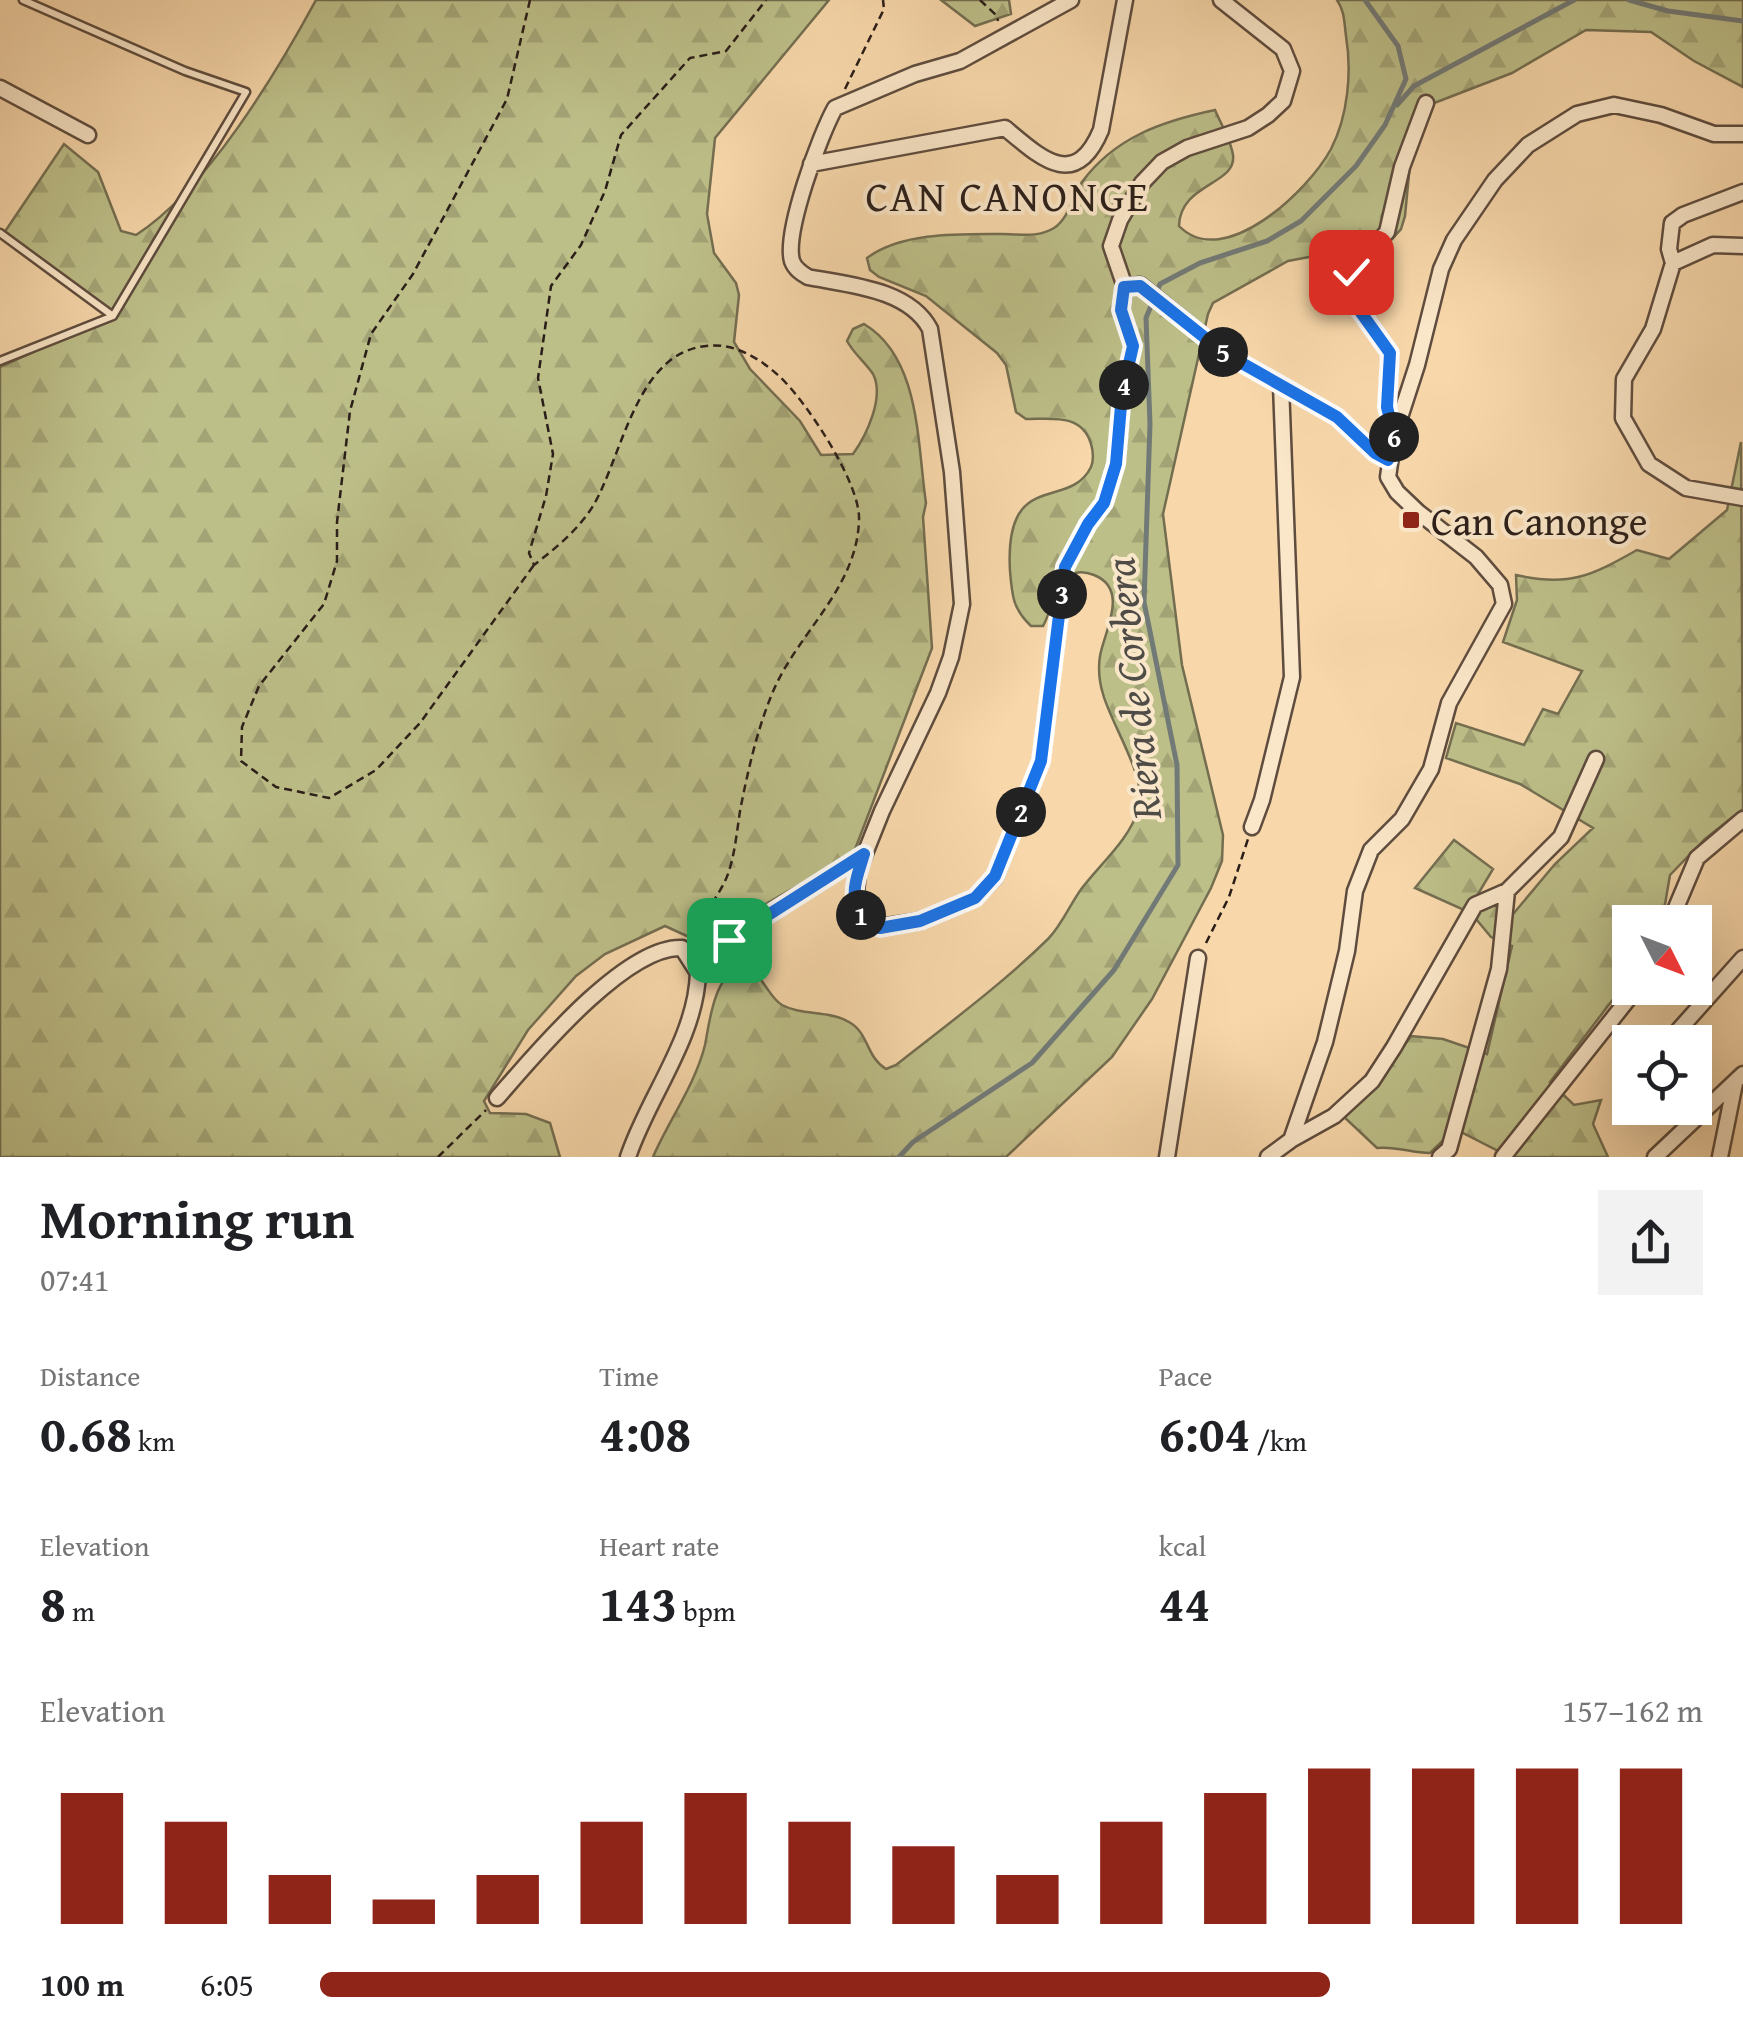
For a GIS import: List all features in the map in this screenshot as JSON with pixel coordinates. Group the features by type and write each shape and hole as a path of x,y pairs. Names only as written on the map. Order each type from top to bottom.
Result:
{"street":[{"path":"1071,0 960,62 916,74 835,108 811,164 792,246 794,265 808,277 906,303 921,312 930,329 952,472 962,580 960,618 951,657 923,728 864,854 855,887 858,912 880,928 920,921 975,898 995,876 1041,761 1065,567 1104,503 1116,464 1122,394 1133,346 1121,310 1132,286"},
{"path":"811,164 1005,128 1042,159 1062,166 1076,163 1094,148 1101,130 1124,0"},
{"path":"1220,0 1283,49 1292,71 1283,101 1248,128 1187,148 1162,162 1142,183 1110,246 1132,286 1160,302 1224,353 1337,417 1375,453 1388,460"},
{"path":"0,88 88,135"},
{"path":"1394,436 1387,407 1390,353 1347,293 1351,272 1386,232 1402,167 1426,103"},
{"path":"1291,1140 1325,1042 1347,951 1355,891 1371,850 1402,819 1430,769 1449,703 1504,604 1500,585 1476,557 1396,492 1388,477 1394,436 1441,269 1454,240 1496,180 1528,145 1577,114 1614,105 1660,115 1714,134 1743,134"},
{"path":"1743,192 1682,215 1672,223 1669,249 1673,263 1653,329 1624,379 1623,418 1649,464 1686,488 1743,498"},
{"path":"1673,263 1713,245 1743,246"},
{"path":"1252,827 1276,749 1292,676 1281,385"},
{"path":"1268,1157 1334,1116 1372,1081 1475,905 1507,891 1561,837 1596,759"},
{"path":"1677,905 1697,858 1743,819"},
{"path":"696,966 729,940 864,854"},
{"path":"1440,1157 1448,1148 1498,969 1507,891"},
{"path":"497,1098 551,1038 612,980 668,949 682,948 696,966 698,980 686,1024 628,1157"},
{"path":"1168,1157 1198,958"},
{"path":"1683,1025 1743,958"},
{"path":"1503,1157 1623,1005"},
{"path":"1655,1157 1739,1078"},
{"path":"1720,1157 1739,1078"}],"lane":[{"path":"0,361 113,316 246,92 185,72 24,0"},
{"path":"0,233 113,316"}],"path":[{"path":"530,0 507,99 422,258 371,334 350,410 336,522 336,561 324,604 259,686 242,726 241,760 276,787 329,798 376,770 420,724 534,564 573,532 593,506 623,434 656,374 680,354 706,344 736,347 766,364 786,383 851,479 860,523 842,581 774,689 747,775 728,874 682,948"},
{"path":"534,564 529,553 546,496 553,454 538,378 551,286 581,244 605,191 621,135 690,58 726,51 766,0"},
{"path":"835,108 884,10 882,0"},
{"path":"980,0 998,16 1000,40"},
{"path":"1198,958 1229,897 1252,827"},
{"path":"438,1157 497,1098"}],"green space":[{"path":"316,0 829,0 715,138 707,214 714,253 736,283 739,295 734,342 750,369 800,421 821,455 853,454 875,405 873,374 847,341 853,329 864,324 883,339 896,358 906,380 917,429 926,503 923,517 932,648 854,852 845,862 700,942 665,926 605,954 576,976 528,1030 484,1101 490,1113 526,1114 550,1123 560,1157 0,1157 0,367 112,316 4,233 64,144 98,172 121,231 136,235 188,190 213,160 260,95"},
{"path":"941,0 1009,0 1011,14 975,26"},
{"path":"1337,0 1743,0 1743,87 1651,32 1586,30 1512,73 1429,105 1410,164 1401,229 1373,258 1347,264 1325,254 1288,261 1213,303 1163,514 1182,665 1223,835 1222,861 1152,999 1112,1057 1006,1157 653,1157 695,1074 714,1003 729,974 751,971 782,1005 849,1022 860,1032 879,1064 886,1069 896,1065 1048,939 1082,888 1122,841 1139,808 1138,782 1100,680 1100,656 1112,612 1111,590 1094,575 1072,574 1059,588 1043,626 1031,626 1014,602 1012,588 1011,539 1017,517 1027,504 1081,480 1093,462 1087,434 1073,422 1026,419 1016,412 1006,365 997,353 926,296 879,277 870,270 867,258 897,243 932,236 1028,235 1048,231 1064,218 1082,182 1109,153 1141,133 1215,110 1230,144 1232,165 1188,201 1179,226 1198,238 1219,239 1241,233 1285,204 1304,185 1337,136 1345,108 1349,64 1344,17"},
{"path":"1741,442 1743,809 1705,839 1670,875 1665,905 1612,905 1612,1001 1550,1082 1574,1105 1601,1100 1593,1124 1608,1157 1510,1157 1455,1129 1430,1153 1377,1148 1343,1116 1382,1077 1411,1036 1443,1039 1487,1054 1512,946 1491,937 1471,913 1415,888 1454,840 1493,869 1478,894 1514,913 1555,864 1593,828 1520,784 1446,758 1456,723 1524,745 1543,709 1558,714 1582,671 1503,642 1517,600 1516,575 1551,580 1579,577 1637,550 1669,559 1727,510"}],"waterway":[{"name":"Riera de Corbera","path":"899,1157 913,1142 1032,1063 1114,970 1178,865 1177,765 1144,602 1150,424 1146,318 1160,284 1200,263 1267,241 1301,221 1356,166 1385,125 1406,79 1398,46 1365,0"},
{"path":"1397,105 1414,86 1574,0"},
{"path":"1629,0 1668,11 1743,21"}],"place":[{"name":"Can Canonge","path":"1411,520"}],"district":[{"name":"CAN CANONGE","path":"1008,195"}],"route":[{"path":"729,940 864,854 855,903 858,912 880,928 920,921 975,898 995,876 1041,761 1065,567 1104,503 1116,464 1122,394 1133,346 1121,310 1124,287 1140,286 1224,353 1337,417 1375,453 1388,460 1394,436 1387,407 1390,353 1347,293 1351,272"}]}
